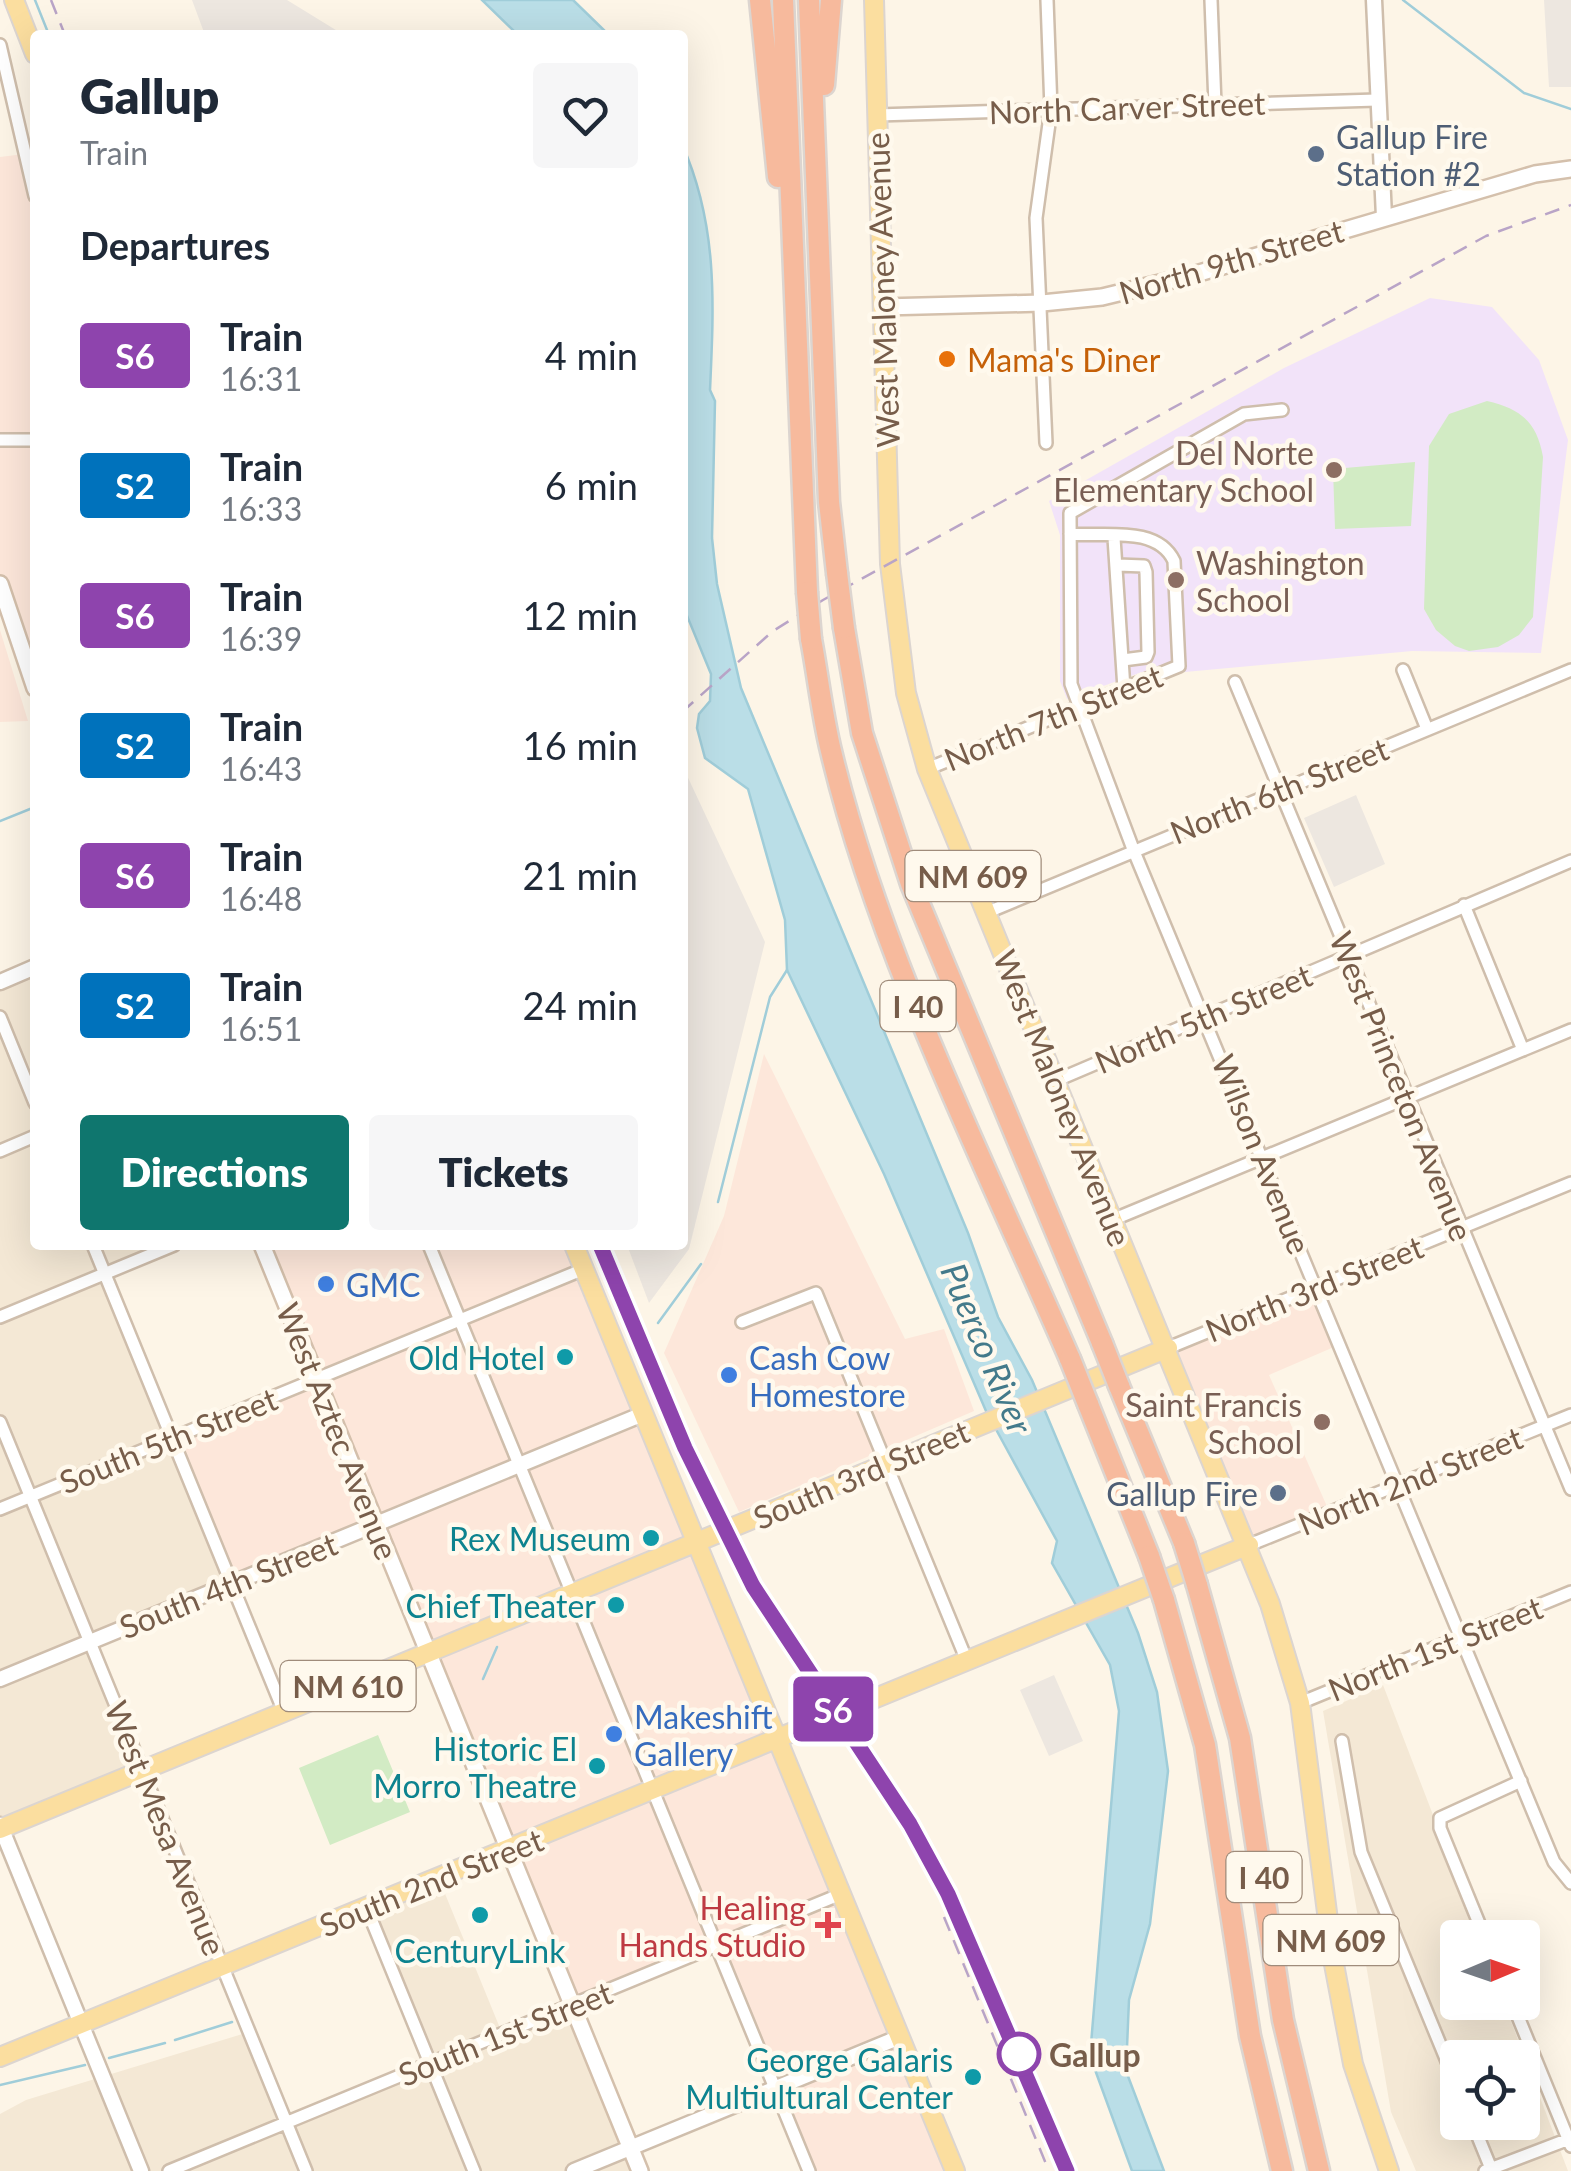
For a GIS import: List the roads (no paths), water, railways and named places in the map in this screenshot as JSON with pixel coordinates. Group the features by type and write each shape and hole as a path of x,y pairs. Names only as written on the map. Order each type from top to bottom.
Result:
{"highway":[{"path":"760,0 797,370"},
{"name":"I 40","path":"782,0 806,592 831,750 874,894 1070,1358 1164,1600 1205,1745 1250,2036 1282,2171"},
{"name":"I 40","path":"809,0 829,502 862,733 910,884 1184,1543 1240,1738 1286,2039 1319,2171"},
{"path":"816,216 830,0"}],"main road":[{"path":"14,0 30,41"},
{"name":"West Maloney Avenue","path":"874,0 895,625 906,693 926,768 1248,1545 1300,1703"},
{"name":"North 9th Street","path":"884,307 1042,304 1102,297 1571,168"},
{"path":"0,584 30,673"},
{"name":"West Aztec Avenue","path":"264,1250 640,2171"},
{"path":"576,1250 954,2171"},
{"name":"South 3rd Street","path":"0,1827 1168,1348"},
{"name":"South 2nd Street","path":"0,2057 1248,1545"},
{"name":"NM 609","path":"1300,1703 1349,2046 1389,2171"}],"street":[{"path":"1046,0 1051,108 1036,206 1046,443"},
{"path":"1210,0 1215,104"},
{"path":"1374,0 1384,217"},
{"path":"0,45 30,176"},
{"name":"North Carver Street","path":"878,114 1377,100"},
{"name":"Wilson Avenue","path":"1282,410 1244,414 1070,513 1071,684 1133,850 1554,1862 1571,1883"},
{"path":"0,440 30,440"},
{"path":"1070,534 1114,538 1124,689"},
{"name":"North 7th Street","path":"926,768 1179,666 1171,554 1144,535 1114,538"},
{"path":"1118,565 1144,566 1146,572 1148,652 1146,657 1123,660"},
{"path":"1402,670 1427,730"},
{"name":"North 6th Street","path":"988,912 1571,670"},
{"name":"West Princeton Avenue","path":"1235,682 1571,1489"},
{"name":"North 5th Street","path":"1055,1080 1571,861"},
{"path":"1464,905 1524,1050"},
{"path":"0,982 30,969"},
{"path":"0,1017 30,1091"},
{"path":"1112,1220 1571,1030"},
{"path":"0,1151 30,1138"},
{"name":"North 3rd Street","path":"1168,1348 1571,1183"},
{"path":"95,1250 284,1712"},
{"path":"0,1317 162,1250"},
{"path":"431,1250 809,2171"},
{"name":"South 5th Street","path":"30,1496 584,1268"},
{"path":"742,1322 816,1293 966,1662"},
{"name":"South 4th Street","path":"90,1642 643,1414"},
{"name":"North 2nd Street","path":"1248,1545 1571,1415"},
{"name":"West Mesa Avenue","path":"0,1422 306,2171"},
{"path":"0,1509 30,1496"},
{"name":"North 1st Street","path":"1300,1703 1571,1592"},
{"path":"0,1679 90,1642"},
{"path":"1342,1741 1361,1852 1440,2044"},
{"path":"1478,1920 1440,1828 1440,1818 1521,1781"},
{"path":"0,1827 141,2171"},
{"name":"South 1st Street","path":"169,2171 841,1894"},
{"path":"366,1909 474,2171"},
{"path":"1479,2140 1490,2170 1570,2142 1519,2020"},
{"path":"574,2171 900,2037"}],"water":[{"path":"482,0 573,0 604,30 513,30"},
{"name":"Puerco River","path":"688,159 702,204 711,265 710,390 715,401 712,538 717,584 741,688 968,1233 998,1317 1032,1380 1138,1633 1157,1692 1168,1771 1150,1924 1129,2000 1126,2071 1164,2171 1132,2171 1090,2056 1119,1711 1110,1665 1052,1563 1057,1541 986,1411 884,1174 787,970 785,920 748,789 705,758 697,728 699,714 710,701 711,674 688,618"}],"waterway":[{"path":"35,0 47,30"},
{"path":"1403,0 1524,93 1571,109"},
{"path":"0,821 30,809"},
{"path":"718,1202 770,997 787,970"},
{"path":"658,1323 701,1264"},
{"path":"483,1679 497,1647"},
{"path":"175,2040 232,2022"},
{"path":"109,2058 165,2043"},
{"path":"0,2085 85,2065"}],"railway":[{"path":"51,0 63,30"},
{"path":"688,707 773,631 823,600 1486,236 1571,205"},
{"path":"602,1250 670,1414 753,1586 910,1824 949,1894 1067,2171"},
{"path":"944,1917 1049,2171"}],"train":[{"name":"S6","path":"602,1250 685,1448 753,1586 929,1856 986,1976 1067,2171"}],"place":[{"name":"Gallup Fire Station #2","path":"1316,154"},
{"name":"Mama's Diner","path":"947,359"},
{"name":"Del Norte Elementary School","path":"1334,470"},
{"name":"Washington School","path":"1176,580"},
{"name":"GMC","path":"326,1284"},
{"name":"Old Hotel","path":"565,1357"},
{"name":"Cash Cow Homestore","path":"729,1375"},
{"name":"Saint Francis School","path":"1322,1422"},
{"name":"Gallup Fire","path":"1278,1493"},
{"name":"Rex Museum","path":"651,1538"},
{"name":"Chief Theater","path":"616,1605"},
{"name":"Makeshift Gallery","path":"614,1734"},
{"name":"Historic El Morro Theatre","path":"597,1766"},
{"name":"CenturyLink","path":"480,1915"},
{"name":"Healing Hands Studio","path":"828,1925"},
{"name":"Gallup","path":"1019,2054"},
{"name":"George Galaris Multiultural Center","path":"973,2077"}]}
